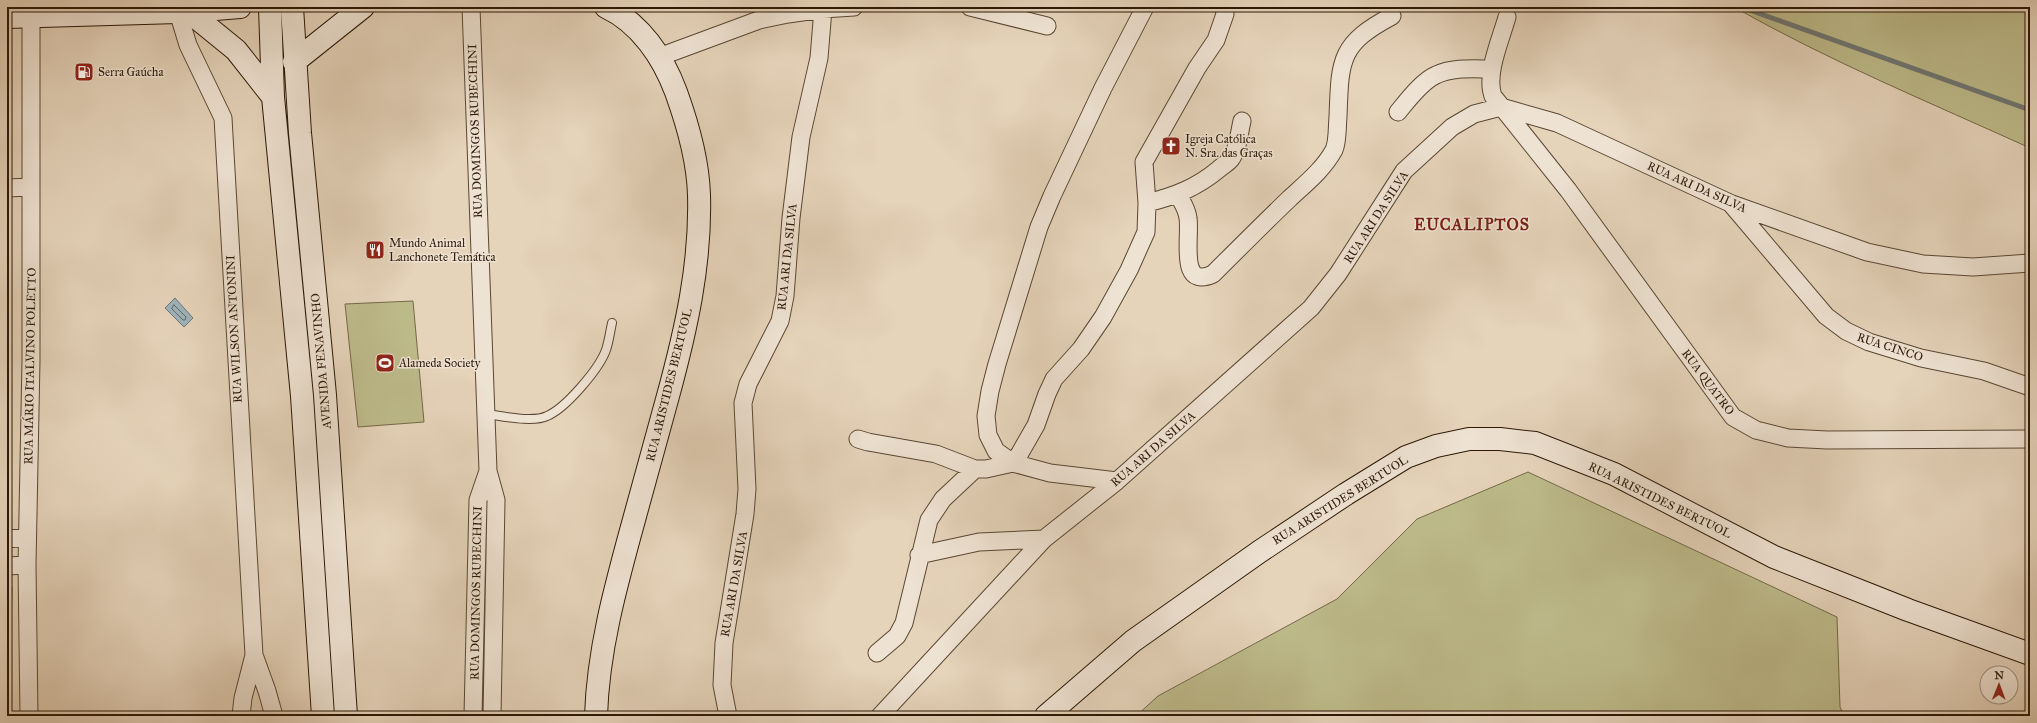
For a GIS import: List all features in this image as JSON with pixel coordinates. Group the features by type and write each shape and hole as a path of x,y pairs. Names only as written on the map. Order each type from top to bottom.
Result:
{"main road":[{"path":"7,17 31,12 183,12 240,7"},
{"name":"AVENIDA FENAVINHO","path":"270,7 273,96 302,396 323,716"},
{"name":"AVENIDA FENAVINHO","path":"292,7 294,62 300,133 325,395 346,716"},
{"path":"294,62 363,7"},
{"name":"RUA ARISTIDES BERTUOL","path":"596,716 597,691 608,619 682,344 693,288 699,240 699,193 692,147 676,92 659,57 646,38 627,20 606,7"},
{"path":"183,12 236,50 273,96"},
{"path":"277,136 300,133"},
{"path":"290,268 312,266"},
{"path":"302,396 325,395"},
{"name":"RUA ARISTIDES BERTUOL","path":"1046,716 1133,641 1259,552 1346,494 1406,457 1436,446 1469,439 1500,439 1536,444 1614,474 1774,556 1908,610 2030,654"},
{"path":"311,524 333,524"},
{"path":"318,652 341,650"}],"street":[{"name":"RUA DOMINGOS RUBECHINI","path":"471,7 488,471 496,500 492,716"},
{"path":"659,57 759,20 788,14 854,7"},
{"path":"970,7 1047,26"},
{"path":"1117,481 1050,473 1013,463 996,451 988,435 986,416 990,391 997,364 1040,227 1052,196 1103,88 1145,7"},
{"path":"858,439 936,454 975,469 986,469 1013,463 1036,425 1054,379 1081,349 1103,317 1129,270 1146,232 1147,203 1144,162 1197,68 1216,40 1225,14 1224,7"},
{"name":"RUA ARI DA SILVA","path":"728,716 722,686 724,643 745,514 747,489 743,403 748,384 780,321 785,296 791,218 801,137 819,58 823,10"},
{"name":"RUA MÁRIO ITALVINO POLETTO","path":"29,716 27,538 31,360 31,12"},
{"name":"RUA WILSON ANTONINI","path":"183,12 188,45 223,118 254,655 274,716"},
{"path":"1178,195 1188,216 1190,232 1188,266 1191,273 1198,277 1206,277 1213,274 1317,174 1334,149 1337,128 1340,69 1346,52 1355,40 1370,28 1392,16"},
{"name":"RUA QUATRO","path":"1508,17 1492,68 1490,88 1501,107 1568,190 1733,417 1756,430 1788,438 1827,440 2030,439"},
{"path":"1398,112 1416,91 1435,75 1458,69 1492,68"},
{"name":"RUA ARI DA SILVA","path":"880,716 1044,539 1117,481 1311,308 1338,274 1404,171 1452,127 1474,114 1501,107 1557,123 1732,204 1867,252 1923,264 1973,267 2030,264"},
{"path":"1147,203 1178,195 1212,174 1230,160 1237,146 1242,121"},
{"path":"7,188 31,187"},
{"name":"RUA CINCO","path":"1732,204 1826,316 1846,331 1869,342 1921,358 1984,371 2030,387"},
{"path":"877,653 897,636 904,623 919,555 929,520 943,499 975,469"},
{"name":"RUA DOMINGOS RUBECHINI","path":"473,716 478,500 488,471"},
{"path":"7,539 27,538"},
{"path":"919,555 979,542 1044,539"},
{"path":"7,566 27,565"},
{"name":"RUA WILSON ANTONINI","path":"241,716 243,698 254,655"}],"lane":[{"path":"486,414 532,419 547,416 568,400 593,373 606,350 612,323"}],"shaded area":[{"path":"1734,7 2030,7 2030,148 1843,63 1770,27"},
{"name":"Alameda Society","path":"413,301 424,422 358,427 345,304"},
{"path":"1528,472 1837,617 1840,707 1844,716 1136,716 1158,696 1337,599 1417,519"},
{"path":"12,587 9,716 7,716 7,588"}],"water":[{"path":"175,298 193,318 184,327 165,308"}],"waterway":[{"path":"1741,7 2030,110"}],"place":[{"name":"Serra Gaúcha","path":"84,72"},
{"name":"Igreja Católica N. Sra. das Graças","path":"1171,146"},
{"name":"Mundo Animal Lanchonete Temática","path":"375,250"},
{"name":"Alameda Society","path":"385,363"}],"district":[{"name":"EUCALIPTOS","path":"1472,224"}]}
